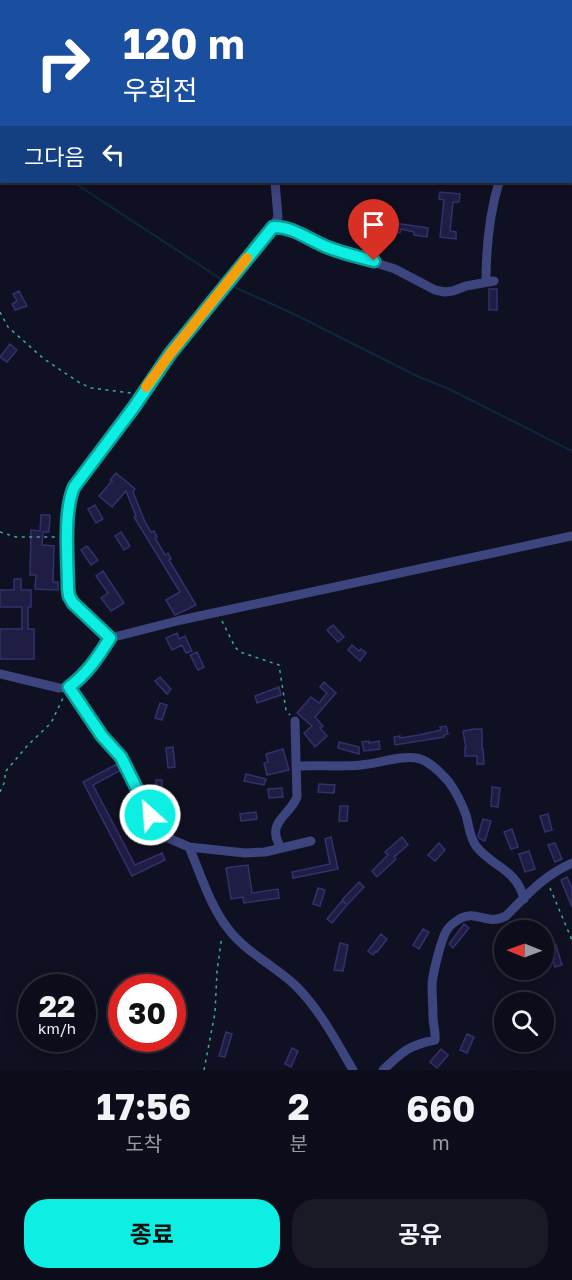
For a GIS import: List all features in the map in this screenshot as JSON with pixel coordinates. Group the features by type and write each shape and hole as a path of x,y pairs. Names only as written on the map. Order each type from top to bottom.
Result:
{"street":[{"path":"110,638 73,603 69,596 68,537 71,495 74,487 134,407 170,354 273,227 278,217 275,183"},
{"path":"273,227 287,228 325,247 394,269 435,290 453,291 490,282 486,258 488,234 492,207 500,183"},
{"path":"0,674 59,688 69,687 90,668 110,638 181,620 572,536"},
{"path":"69,687 102,736 121,757 159,834 189,847 246,853 265,852 311,840"},
{"path":"281,848 276,838 278,823 295,803 297,797 295,721"},
{"path":"297,766 362,765 405,758 417,758 428,764 439,771 458,798 476,845 512,876 521,889 524,899"},
{"path":"189,847 212,902 229,930 237,940 295,985 309,1000 353,1070"},
{"path":"382,1070 406,1050 435,1040 432,984 445,932 457,921 467,916 492,921 506,916 545,877 572,863"}],"path":[{"path":"0,312 8,327 44,359 80,383 91,388 141,394"},
{"path":"0,532 16,537 68,537"},
{"path":"219,612 222,624 240,652 279,665 286,710 295,721"},
{"path":"0,792 5,781 5,772 51,723 69,687"},
{"path":"545,877 572,940"},
{"path":"204,1070 215,1013 221,942 229,930"}],"building":[{"path":"440,192 460,194 459,202 453,202 450,231 456,232 456,239 440,237 444,200 439,199"},
{"path":"387,222 428,228 427,237 414,235 414,232 401,229 400,233 385,231"},
{"path":"489,289 497,289 497,310 489,310"},
{"path":"19,291 27,306 15,310 12,304 17,301 13,294"},
{"path":"10,344 17,350 7,362 0,357"},
{"path":"116,473 135,489 133,492 145,522 151,532 154,531 157,537 155,538 165,555 168,553 171,559 169,560 196,605 175,615 166,600 180,592 134,517 136,516 126,491 112,507 99,496"},
{"path":"95,505 103,519 96,523 88,509"},
{"path":"41,515 50,515 49,532 43,532 42,545 54,546 53,582 58,582 58,590 35,589 36,575 30,575 31,530 40,531"},
{"path":"121,532 130,546 124,550 115,536"},
{"path":"87,546 98,560 91,565 81,550"},
{"path":"103,571 124,603 111,611 101,598 108,593 96,576"},
{"path":"14,579 21,579 21,590 31,590 28,629 34,629 34,659 0,659 0,629 22,629 22,607 0,607 0,590 14,590"},
{"path":"333,625 344,637 338,642 327,630"},
{"path":"177,633 179,639 185,636 192,651 186,653 182,645 172,650 166,638"},
{"path":"352,645 366,653 360,661 348,650"},
{"path":"197,652 204,667 198,670 190,655"},
{"path":"160,677 171,689 167,694 155,681"},
{"path":"324,682 336,693 315,717 323,726 320,728 327,736 315,747 304,733 312,726 297,713 311,697 319,703 327,693 320,687"},
{"path":"279,687 281,695 257,703 255,696"},
{"path":"160,703 167,705 162,720 155,718"},
{"path":"446,726 448,734 444,737 395,745 394,737 419,735 441,730 440,727"},
{"path":"482,729 484,764 477,764 477,756 465,756 463,731"},
{"path":"369,741 369,743 379,741 380,749 364,751 362,742"},
{"path":"339,742 359,747 359,754 338,748"},
{"path":"173,747 175,767 168,768 166,748"},
{"path":"283,749 289,770 267,775 264,763 268,762 266,754"},
{"path":"117,764 121,772 93,785 135,865 162,853 165,860 132,876 83,782"},
{"path":"246,774 266,779 264,785 244,781"},
{"path":"156,780 162,780 162,799 156,798"},
{"path":"319,784 335,785 334,793 318,792"},
{"path":"492,787 500,788 498,807 491,806"},
{"path":"282,788 283,797 269,798 268,789"},
{"path":"340,806 348,806 347,821 339,821"},
{"path":"256,812 257,819 241,821 240,814"},
{"path":"548,814 552,830 545,832 540,816"},
{"path":"483,819 491,821 485,841 478,836"},
{"path":"512,829 518,847 511,849 504,832"},
{"path":"331,837 338,869 293,878 292,872 330,864 325,839"},
{"path":"402,837 408,845 377,877 372,871 388,855 385,852"},
{"path":"439,843 445,850 435,861 428,855"},
{"path":"555,843 562,859 555,862 548,845"},
{"path":"529,851 535,869 525,872 519,854"},
{"path":"248,865 252,893 278,889 279,898 244,903 243,897 231,899 226,868"},
{"path":"567,877 572,888 572,907 561,880"},
{"path":"359,882 364,887 332,923 327,919 342,901 346,904 342,900"},
{"path":"318,888 325,890 320,906 313,904"},
{"path":"464,924 469,928 453,948 449,944"},
{"path":"423,929 429,932 419,949 413,945"},
{"path":"381,934 387,939 373,955 368,951"},
{"path":"340,943 348,945 343,971 334,970"},
{"path":"556,945 562,965 555,967 554,964 554,946"},
{"path":"226,1032 232,1034 225,1057 219,1056"},
{"path":"467,1034 474,1037 467,1053 460,1050"},
{"path":"292,1048 298,1051 291,1067 285,1064"},
{"path":"441,1049 448,1055 437,1068 430,1062"}],"waterway":[{"path":"75,183 224,281"},
{"path":"230,285 296,315 417,376 449,389 572,451"}],"slow traffic":[{"path":"146,387 247,258"}],"route":[{"path":"150,815 121,757 102,736 69,687 90,668 110,638 73,603 69,596 68,522 74,487 134,407 170,354 273,227 287,228 325,247 374,261"}]}
